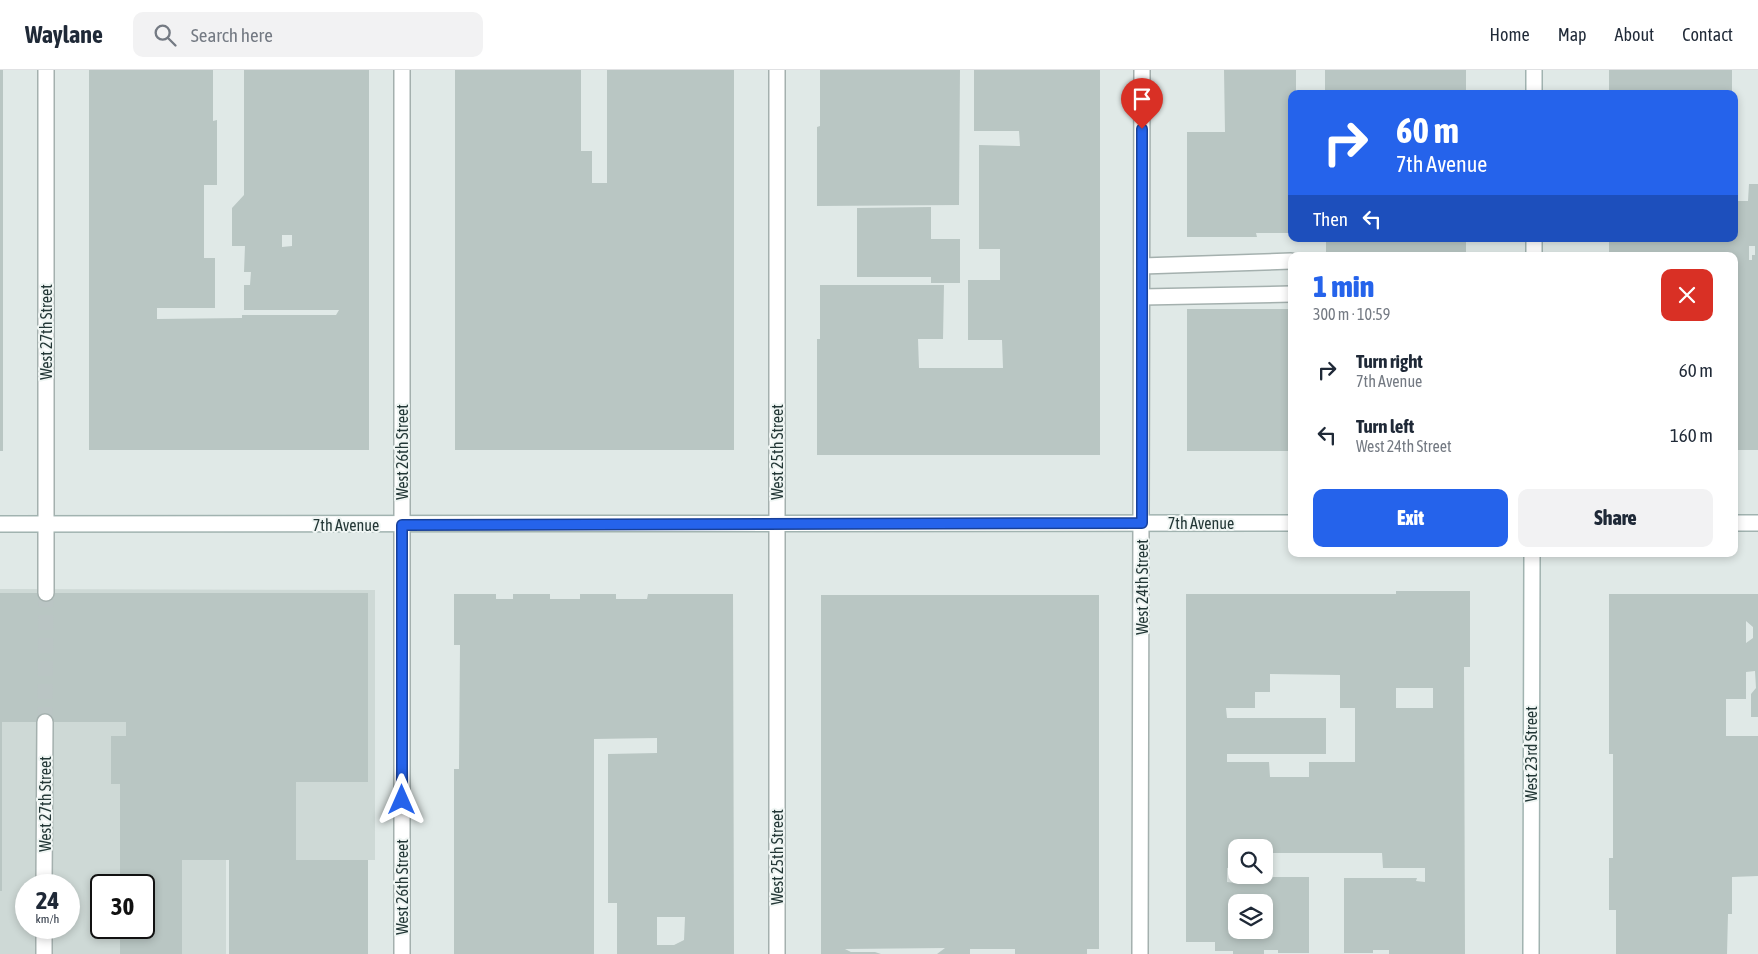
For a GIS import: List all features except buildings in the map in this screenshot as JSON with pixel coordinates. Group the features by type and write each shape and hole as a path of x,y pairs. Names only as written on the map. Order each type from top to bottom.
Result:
{"street":[{"name":"West 27th Street","path":"46,70 46,593"},
{"name":"West 26th Street","path":"402,70 402,954"},
{"name":"West 25th Street","path":"777,70 777,954"},
{"name":"West 24th Street","path":"1140,954 1142,70"},
{"path":"1534,70 1534,90"},
{"path":"1142,266 1288,261"},
{"path":"1142,297 1288,294"},
{"name":"7th Avenue","path":"0,524 1288,523"},
{"path":"1738,523 1758,523"},
{"name":"West 23rd Street","path":"1531,954 1532,557"},
{"name":"West 27th Street","path":"44,874 45,722"},
{"path":"44,939 44,954"}],"shaded area":[{"path":"0,589 375,590 375,860 226,860 226,954 0,954"}],"tunnel":[{"path":"45,722 46,593"}],"route":[{"path":"402,800 402,525 1142,523 1142,129"}]}
